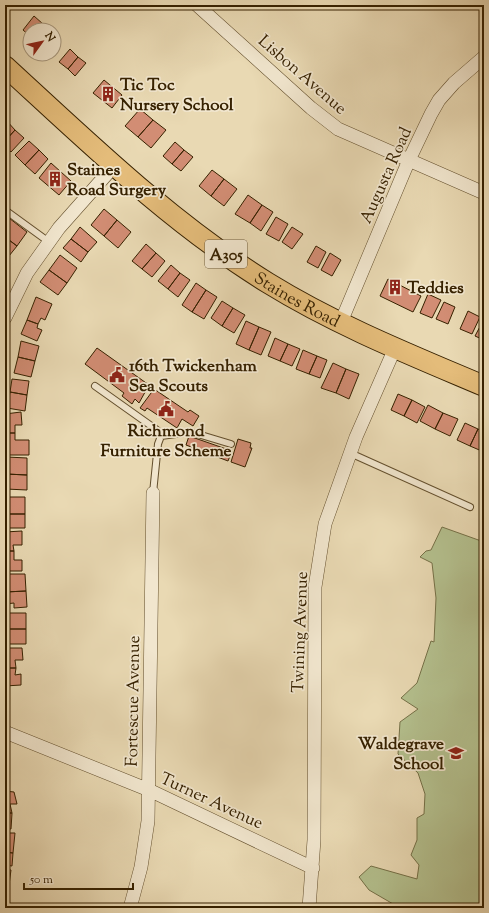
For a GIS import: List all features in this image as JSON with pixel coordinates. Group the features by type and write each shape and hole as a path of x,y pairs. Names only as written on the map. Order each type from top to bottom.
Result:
{"main road":[{"name":"Staines Road","path":"5,66 114,166 192,230 224,253 269,283 341,322 395,348 484,386"}],"street":[{"name":"Lisbon Avenue","path":"198,5 310,108 338,129 484,193"},
{"name":"Augusta Road","path":"341,322 409,160 439,100 454,83 484,57"},
{"path":"5,318 27,273 59,228 114,166"},
{"name":"Twining Avenue","path":"309,908 313,868 315,588 325,524 350,453 395,348"},
{"name":"Fortescue Avenue","path":"130,908 141,867 148,821 153,493"},
{"name":"Turner Avenue","path":"5,732 149,790 313,868"}],"lane":[{"path":"5,210 49,242"},
{"path":"95,386 157,430 161,436"},
{"path":"161,436 191,432 231,444"},
{"path":"153,493 158,444 161,436"},
{"path":"350,453 470,507"}],"green space":[{"name":"Waldegrave School","path":"442,527 484,542 484,908 400,908 369,890 359,877 371,866 417,879 419,865 411,855 417,840 417,818 424,814 425,794 418,773 398,754 400,722 418,709 401,698 417,683 431,641 434,642 436,598 432,563 420,557 426,551 431,550"}],"building":[{"path":"34,16 41,22 29,22"},
{"path":"70,49 78,57 68,69 59,62 62,62 62,58"},
{"path":"78,57 86,63 75,76 68,69"},
{"name":"Tic Toc Nursery School","path":"104,80 122,95 112,108 93,93"},
{"path":"140,109 153,120 138,137 125,126"},
{"path":"6,120 15,130 5,141 5,121"},
{"path":"153,120 166,130 151,148 138,137"},
{"path":"15,130 24,138 11,152 5,146 5,141"},
{"path":"29,141 39,150 25,165 15,155"},
{"path":"175,142 184,150 172,164 163,156"},
{"path":"39,150 48,159 35,174 25,165"},
{"path":"184,150 193,157 181,171 172,164"},
{"name":"Staines Road Surgery","path":"51,163 71,181 59,195 39,178"},
{"path":"212,170 224,179 211,196 199,186"},
{"path":"224,179 237,189 224,206 211,196"},
{"path":"248,195 262,205 250,223 235,214"},
{"path":"262,205 273,212 261,231 250,223"},
{"path":"104,209 117,220 104,236 91,225"},
{"path":"276,217 288,224 279,241 266,234"},
{"path":"9,218 27,232 17,246 5,237 5,223"},
{"path":"117,220 131,232 118,248 104,236"},
{"path":"80,227 97,242 88,252 71,239"},
{"path":"292,227 303,234 292,249 282,242"},
{"path":"5,237 17,246 5,261"},
{"path":"71,239 88,252 81,262 63,248"},
{"path":"146,244 156,253 142,269 132,261"},
{"path":"316,246 326,252 318,268 307,262"},
{"path":"156,253 165,261 152,277 142,269"},
{"path":"330,253 341,260 332,276 321,270"},
{"path":"60,255 77,268 67,283 49,270"},
{"path":"171,265 180,273 168,289 158,281"},
{"path":"49,270 67,283 58,295 40,282"},
{"path":"180,273 190,280 178,297 168,289"},
{"name":"Teddies","path":"388,279 421,296 413,312 380,296"},
{"path":"196,283 206,290 192,312 182,305"},
{"path":"206,290 217,297 204,319 192,312"},
{"path":"428,294 441,300 432,318 420,313"},
{"path":"36,297 52,304 45,320 41,318 38,324 27,320"},
{"path":"222,301 233,308 222,326 211,318"},
{"path":"444,302 455,307 448,324 436,319"},
{"path":"233,308 245,315 234,333 222,326"},
{"path":"468,311 480,317 472,334 460,329"},
{"path":"484,319 484,340 475,336"},
{"path":"27,320 38,324 37,328 42,330 37,341 21,334"},
{"path":"246,321 259,327 249,350 236,344"},
{"path":"259,327 271,332 261,355 249,350"},
{"path":"275,338 288,344 280,361 268,356"},
{"path":"21,341 39,346 35,361 18,357"},
{"path":"288,344 300,349 292,366 280,361"},
{"name":"16th Twickenham Sea Scouts","path":"97,348 149,385 139,403 135,399 132,404 122,396 124,393 85,364"},
{"path":"303,350 317,356 309,374 296,369"},
{"path":"317,356 327,360 320,378 309,374"},
{"path":"18,357 35,361 31,377 14,373"},
{"path":"333,363 346,369 336,393 321,388"},
{"path":"346,369 359,374 349,399 336,393"},
{"path":"12,379 29,381 27,395 10,392"},
{"name":"Richmond Furniture Scheme","path":"154,389 188,412 190,410 199,416 193,426 182,419 177,428 147,408 145,411 140,408"},
{"path":"10,392 27,395 25,411 7,408"},
{"path":"398,394 412,400 404,416 391,410"},
{"path":"412,400 425,407 417,423 404,416"},
{"path":"428,405 443,413 435,429 420,421"},
{"path":"21,412 22,425 15,425 15,433 5,433 5,414"},
{"path":"443,413 458,419 450,436 435,429"},
{"path":"465,423 478,429 470,446 457,440"},
{"path":"478,429 484,432 484,452 470,446"},
{"path":"5,433 15,433 15,440 29,440 29,455 5,455"},
{"path":"189,436 232,451 228,461 186,445"},
{"path":"238,439 251,443 250,448 252,448 245,467 231,462"},
{"path":"7,457 27,458 27,475 6,474"},
{"path":"6,474 27,475 27,490 6,489"},
{"path":"7,497 25,497 25,514 7,514"},
{"path":"7,514 25,514 25,528 7,528"},
{"path":"22,531 22,545 13,545 14,551 5,551 5,532"},
{"path":"5,551 14,551 14,560 22,560 22,571 5,571"},
{"path":"5,574 25,574 26,591 5,592"},
{"path":"26,591 27,607 14,608 14,603 5,604 5,592"},
{"path":"5,613 26,613 26,629 5,629"},
{"path":"5,629 26,629 26,644 5,644"},
{"path":"5,648 22,648 23,660 15,660 16,668 5,668"},
{"path":"5,668 16,668 15,675 21,674 21,685 5,686"},
{"path":"5,791 14,792 17,804 10,804 12,813 5,813"},
{"path":"5,813 12,813 11,829 5,829"},
{"path":"5,833 15,833 13,853 5,852"},
{"path":"5,852 13,853 12,866 5,865"},
{"path":"5,869 11,870 9,885 5,885"},
{"path":"5,885 9,885 7,900 5,899"}],"place":[{"name":"Tic Toc Nursery School","path":"108,94"},
{"name":"Staines Road Surgery","path":"55,179"},
{"name":"Teddies","path":"395,287"},
{"name":"16th Twickenham Sea Scouts","path":"117,375"},
{"name":"Richmond Furniture Scheme","path":"166,409"},
{"name":"Waldegrave School","path":"456,753"}]}
